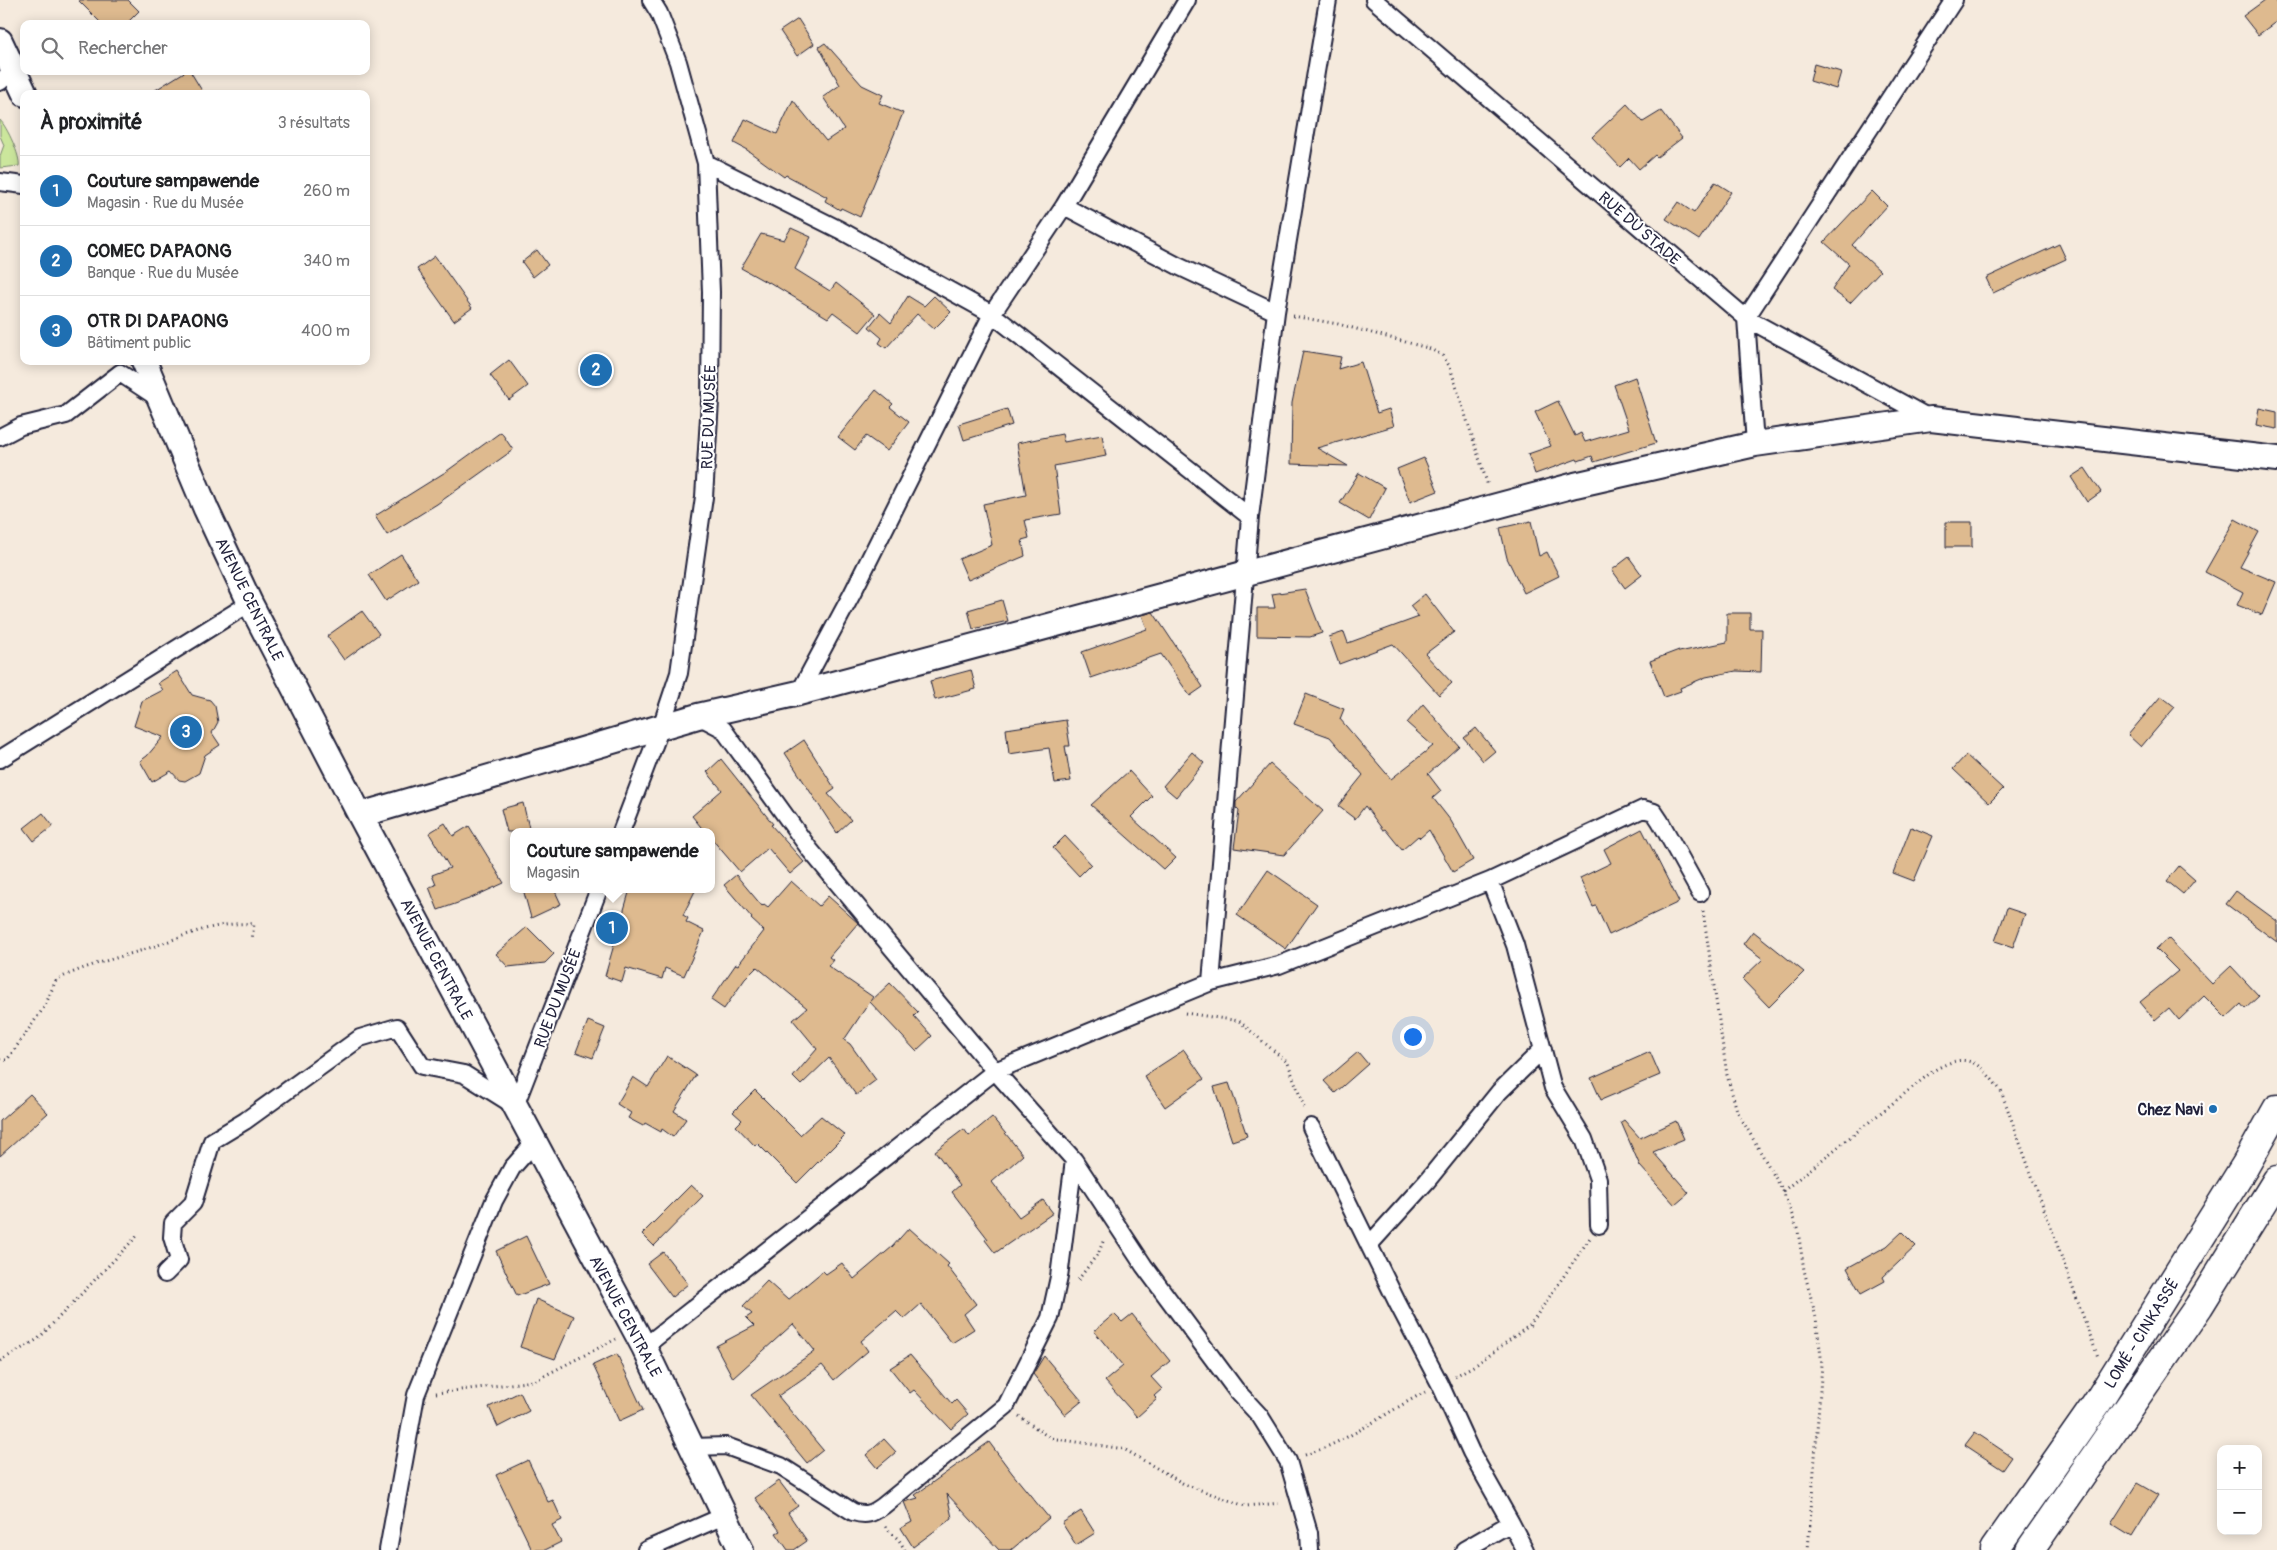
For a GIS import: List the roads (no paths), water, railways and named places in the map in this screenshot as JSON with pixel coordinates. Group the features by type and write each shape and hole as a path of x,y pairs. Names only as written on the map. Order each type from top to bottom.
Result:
{"highway":[{"name":"LOMÉ - CINKASSÉ","path":"1994,1550 2108,1386 2245,1166 2277,1109"},
{"name":"LOMÉ - CINKASSÉ","path":"2030,1550 2199,1306 2277,1180"}],"street":[{"name":"RUE DU MUSÉE","path":"623,828 661,727 679,673 704,498 710,401 711,302 706,164 678,62 659,13 651,0"},
{"path":"799,693 852,594 992,314 1064,206 1187,0"},
{"path":"1211,982 1250,517 1276,312 1328,0"},
{"name":"RUE DU STADE","path":"1374,0 1746,318 1931,419"},
{"path":"1755,444 1746,318 1954,0"},
{"path":"0,41 7,76 21,90"},
{"path":"706,164 840,230 992,314 1250,517"},
{"path":"0,182 20,184"},
{"path":"1064,206 1178,266 1276,312"},
{"name":"AVENUE CENTRALE","path":"146,365 206,509 250,603 360,815 639,1338 741,1550"},
{"path":"0,437 21,426 66,415 120,373 162,401"},
{"path":"360,815 698,716 799,693 1575,485 1755,444 1931,419 2277,459"},
{"path":"0,759 250,603"},
{"path":"698,716 723,729 810,850 995,1071 1074,1160 1144,1266 1236,1390 1260,1416 1288,1461 1309,1533 1310,1550"},
{"path":"639,1338 995,1071 1211,982 1279,965 1490,881 1594,834 1634,812 1649,809 1660,821 1700,893"},
{"path":"1490,881 1515,945 1553,1088 1584,1139 1598,1179 1598,1225"},
{"name":"RUE DU MUSÉE","path":"515,1106 597,893"},
{"path":"165,1274 179,1260 172,1237 173,1223 193,1202 212,1142 245,1121 360,1038 397,1027 422,1066 464,1074 515,1106"},
{"path":"1369,1245 1427,1181 1499,1092 1543,1049"},
{"path":"1311,1127 1440,1384 1471,1452 1525,1550"},
{"path":"388,1550 416,1395 494,1201 512,1168 535,1142"},
{"path":"692,1447 726,1446 754,1455 781,1466 853,1512 862,1515 872,1514 1006,1406 1050,1318 1059,1277 1074,1160"},
{"path":"646,1550 726,1516"},
{"path":"1464,1550 1511,1523"}],"place":[{"name":"COMEC DAPAONG","path":"596,370"},
{"name":"OTR DI DAPAONG","path":"186,732"},
{"name":"Couture sampawende","path":"612,928"},
{"name":"Chez Navi","path":"2213,1109"}]}
